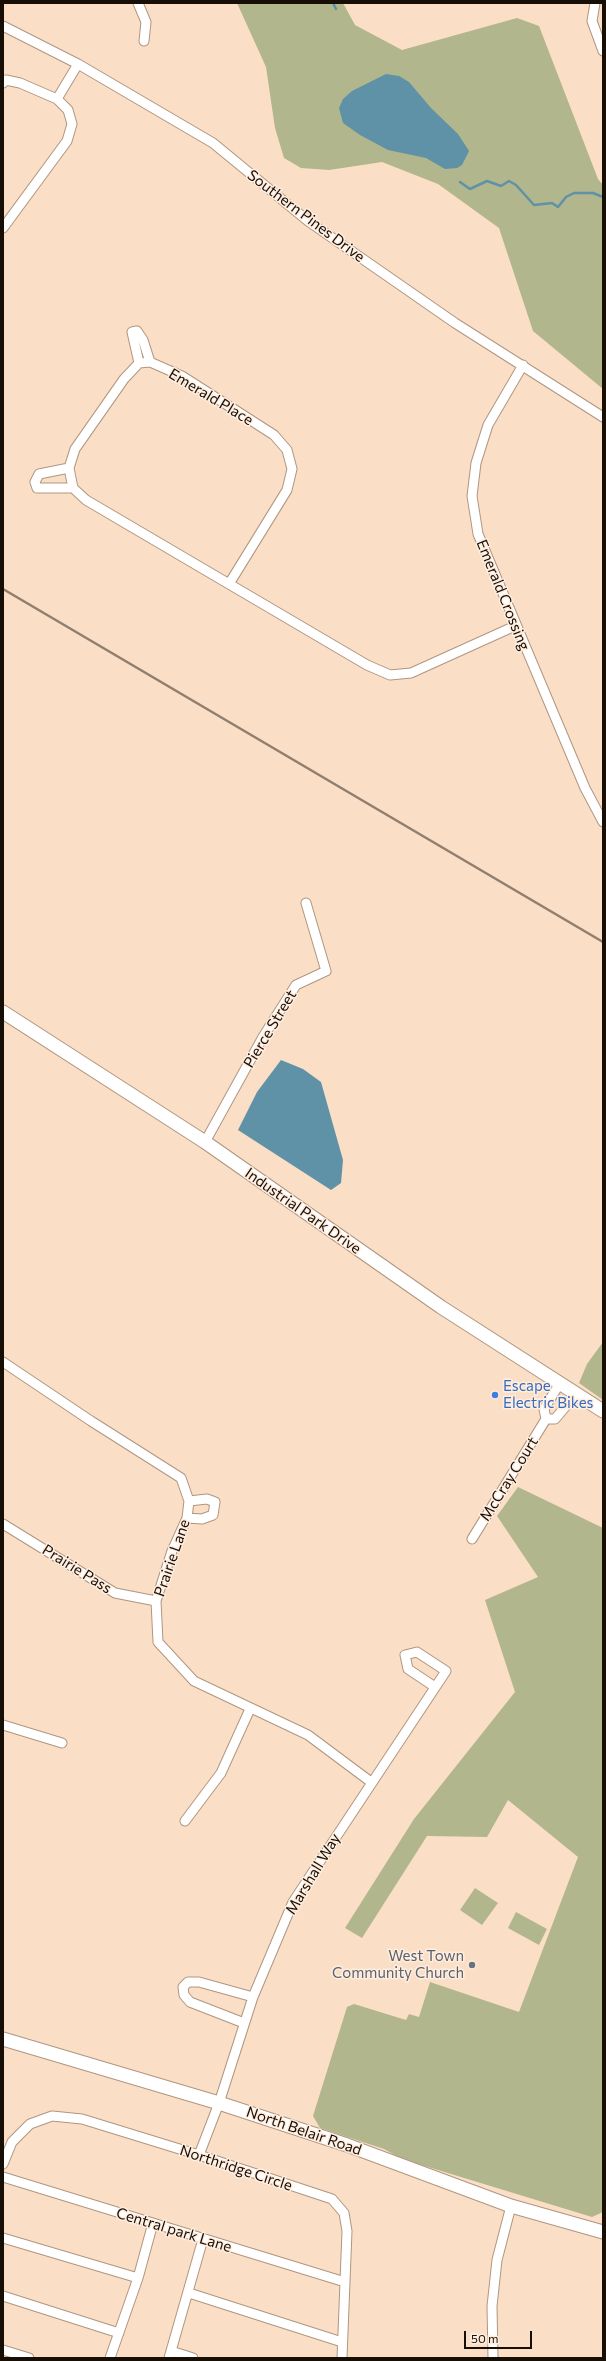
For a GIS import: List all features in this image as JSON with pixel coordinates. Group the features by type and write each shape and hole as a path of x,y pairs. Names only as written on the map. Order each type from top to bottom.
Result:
{"street":[{"path":"138,3 146,22 144,41"},
{"path":"595,3 592,22 603,51"},
{"name":"Southern Pines Drive","path":"3,26 78,64 213,143 308,221 455,323 523,364 603,417"},
{"path":"57,99 78,64"},
{"path":"3,83 6,80 20,83 57,99 68,110 72,124 67,141 3,228"},
{"path":"139,363 132,332 137,331 143,340 150,362 139,363 124,379 75,450 69,468 73,488 86,500 367,665 390,675 411,673 515,626"},
{"name":"Emerald Place","path":"150,362 188,380 274,435 287,450 292,469 287,490 229,584"},
{"name":"Emerald Crossing","path":"523,364 488,425 476,463 472,496 478,534 515,626 585,788 603,822"},
{"path":"69,468 39,474 35,482 37,488 73,488"},
{"name":"Pierce Street","path":"205,1142 263,1037 296,985 326,971 306,903"},
{"name":"Industrial Park Drive","path":"3,1012 205,1142 442,1307 603,1411"},
{"name":"Prairie Lane","path":"3,1362 91,1421 181,1478 189,1501 187,1518 172,1551 156,1601 158,1642 194,1682 308,1735 371,1782"},
{"name":"McCray Court","path":"472,1538 546,1419 544,1409 560,1384"},
{"name":"McCray Court","path":"546,1419 555,1419 576,1394"},
{"path":"187,1518 202,1519 213,1515 215,1502 207,1499 189,1501"},
{"name":"Prairie Pass","path":"3,1524 115,1594 156,1601"},
{"name":"Marshall Way","path":"199,2155 219,2103 253,1998 292,1902 446,1671 417,1652 404,1655 408,1669 435,1687"},
{"path":"185,1821 221,1773 250,1709"},
{"path":"3,1725 62,1743"},
{"path":"244,2023 190,2002 184,1995 183,1987 188,1982 199,1982 253,1998"},
{"name":"North Belair Road","path":"3,2040 219,2103 348,2145 511,2206 603,2232"},
{"name":"Northridge Circle","path":"3,2164 12,2142 30,2124 52,2116 82,2119 199,2155 332,2199 344,2213 347,2231 342,2358"},
{"name":"Central park Lane","path":"3,2177 345,2282"},
{"path":"493,2358 492,2306 497,2260 511,2206"},
{"path":"110,2358 138,2278 153,2223"},
{"path":"3,2238 138,2278"},
{"path":"193,2358 170,2355 189,2293 203,2239"},
{"path":"189,2293 342,2342"},
{"path":"3,2296 119,2333"},
{"path":"3,2350 29,2358"}],"green space":[{"path":"237,3 343,3 355,25 402,50 517,18 539,26 598,179 603,185 603,389 533,331 499,228 438,184 382,162 329,170 301,168 284,158 275,128 266,67"},
{"path":"603,1342 603,1400 579,1383 587,1364"},
{"path":"518,1487 603,1528 603,2212 592,2217 402,2159 384,2149 320,2128 313,2116 347,2007 354,2004 406,2020 409,2014 419,2017 430,1982 519,2012 578,1857 508,1800 487,1837 427,1836 362,1938 345,1928 414,1819 515,1692 485,1600 538,1577 497,1516"},
{"path":"475,1888 498,1903 482,1925 460,1910"},
{"path":"516,1912 547,1929 539,1945 508,1928"}],"water":[{"path":"386,74 399,76 409,82 431,108 458,134 469,151 462,165 457,168 445,169 426,158 388,150 360,135 343,123 339,108 343,99 352,91"},
{"path":"281,1060 303,1069 321,1082 343,1160 341,1183 331,1190 238,1130 257,1092"}],"waterway":[{"path":"333,3 336,9"},
{"path":"460,182 470,189 487,181 501,186 509,181 516,185 534,205 552,203 558,207 566,197 574,193 593,193 603,197"}],"railway":[{"path":"3,589 603,942"}],"place":[{"name":"Escape Electric Bikes","path":"495,1395"},
{"name":"West Town Community Church","path":"472,1965"}]}
